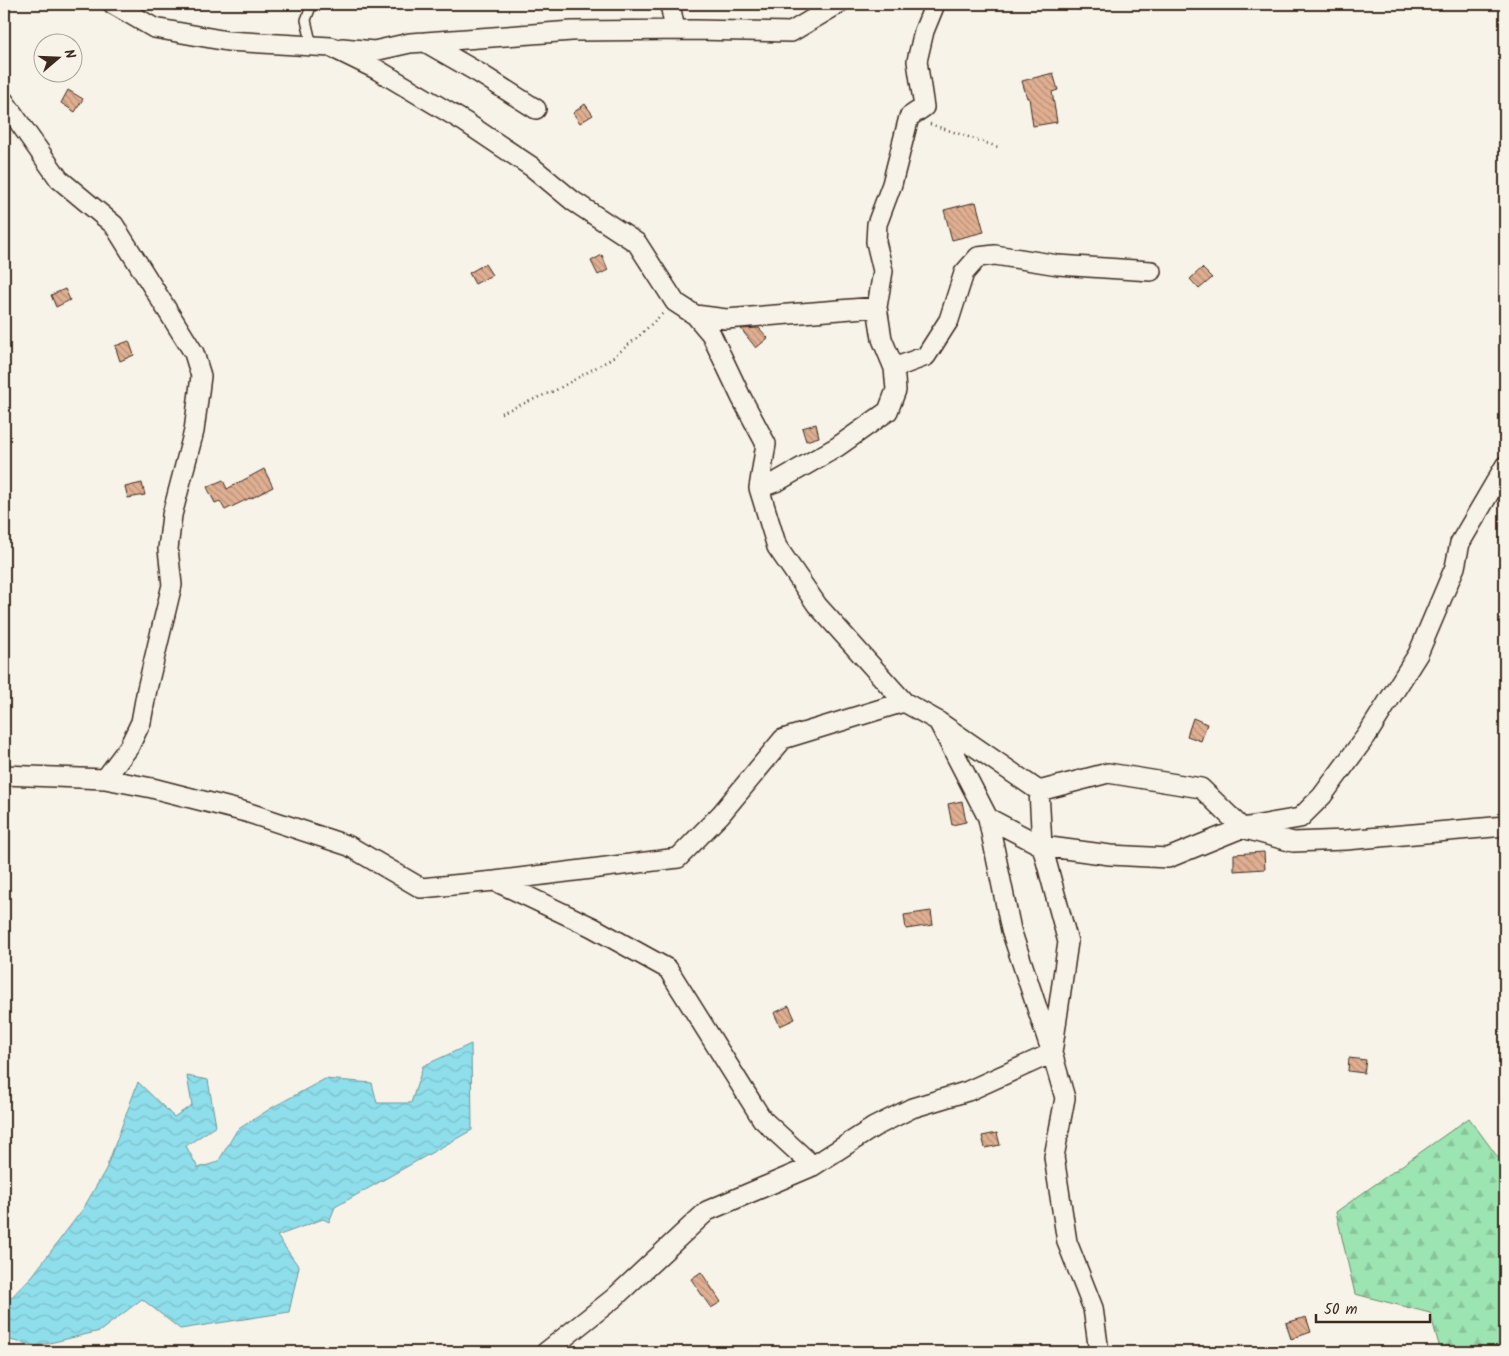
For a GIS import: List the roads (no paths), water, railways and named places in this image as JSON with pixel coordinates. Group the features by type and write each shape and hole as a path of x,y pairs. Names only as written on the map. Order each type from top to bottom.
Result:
{"street":[{"path":"113,4 154,28 228,41 374,51 410,43 572,31 791,32 838,4"},
{"path":"670,4 675,30"},
{"path":"759,488 778,481 837,447 888,411 896,390 894,368 882,339 878,307 883,271 876,242 878,224 892,184 909,117 924,108 917,61 924,31 935,4"},
{"path":"425,42 536,109"},
{"path":"322,46 376,68 465,122 532,167 573,201 637,243 675,302 695,315 711,334 766,444 759,488 778,547 817,605 904,702 938,721 1039,791 1108,773 1201,788 1242,828 1293,842 1346,840 1505,826"},
{"path":"4,101 60,178 114,226 194,353 201,376 194,431 172,515 168,549 172,585 141,722 129,747 105,779"},
{"path":"894,368 926,356 949,320 964,273 978,257 995,255 1058,266 1151,271"},
{"path":"695,315 726,319 878,307"},
{"path":"988,818 1042,846 1110,855 1168,858 1242,828 1300,818 1322,796 1367,735 1418,654 1455,567 1460,543 1505,466"},
{"path":"4,775 105,779 152,788 246,812 349,846 421,888 495,881 678,858 721,814 783,739 904,702"},
{"path":"938,721 988,818 1011,930 1052,1052 1065,1098 1054,1157 1067,1242 1093,1308 1099,1352"},
{"path":"1039,791 1042,846 1068,942 1052,1052"},
{"path":"495,881 592,927 668,969 762,1119 813,1166"},
{"path":"546,1352 614,1298 707,1211 813,1166 874,1127 912,1108 968,1091 1052,1052"}],"lane":[{"path":"312,4 306,20 322,46"}],"water":[{"path":"471,1044 472,1130 335,1207 329,1222 323,1219 277,1236 299,1267 289,1312 180,1329 142,1299 100,1331 37,1346 5,1339 4,1305 33,1275 83,1209 106,1169 138,1082 174,1117 192,1105 187,1076 208,1080 216,1126 186,1146 198,1168 218,1162 237,1130 273,1107 325,1079 372,1083 377,1103 411,1103 423,1066"}]}
